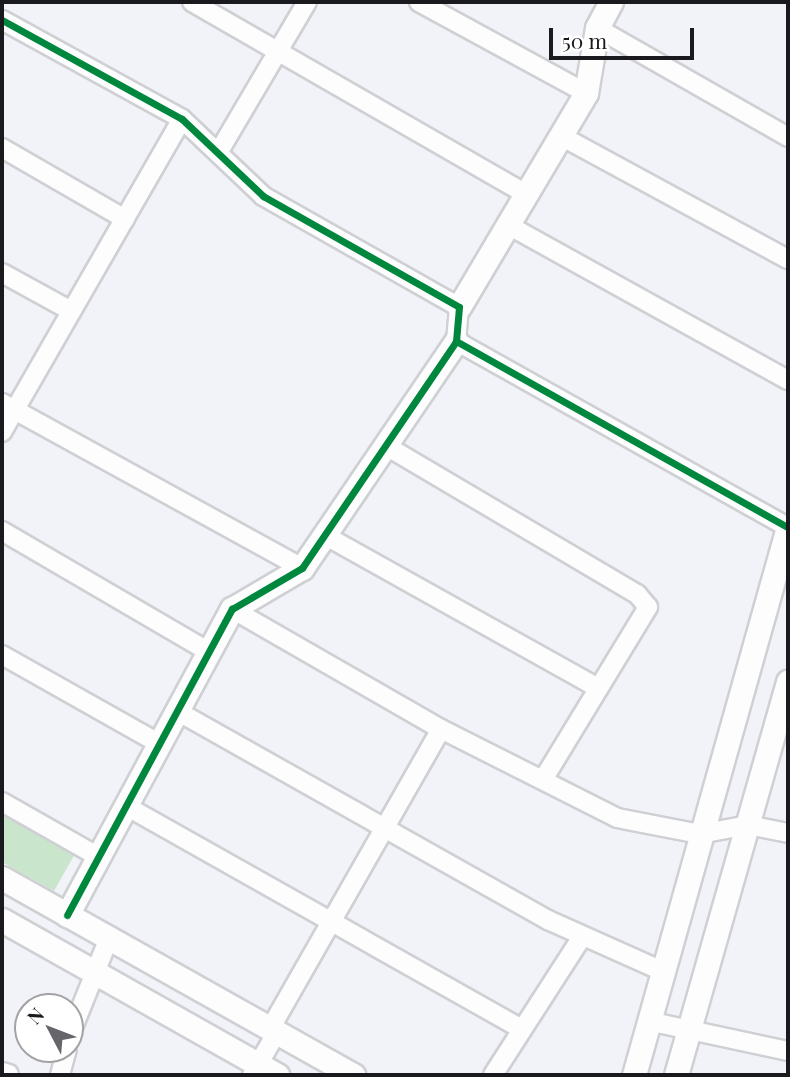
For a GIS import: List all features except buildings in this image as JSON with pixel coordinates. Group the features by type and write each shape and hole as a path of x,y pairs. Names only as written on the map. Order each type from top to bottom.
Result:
{"street":[{"path":"192,2 526,194"},
{"path":"218,153 307,2"},
{"path":"419,2 586,93"},
{"path":"67,915 232,609 302,568 388,447 456,341 459,307 586,93 597,28 611,2"},
{"path":"2,20 182,119 263,196 459,307"},
{"path":"597,28 788,137"},
{"path":"2,432 9,405 71,311 182,119"},
{"path":"561,136 788,259"},
{"path":"2,148 125,219"},
{"path":"508,225 788,380"},
{"path":"2,273 71,311"},
{"path":"456,341 788,527 634,1075"},
{"path":"9,405 302,568"},
{"path":"388,447 637,594 648,607 543,780"},
{"path":"2,531 209,652"},
{"path":"326,536 598,688"},
{"path":"232,609 441,729 617,818 700,834 748,825 788,833"},
{"path":"2,655 160,744"},
{"path":"677,1075 788,682"},
{"path":"177,711 582,937 662,971"},
{"path":"2,920 262,1072 274,1031 441,729"},
{"path":"2,802 99,856"},
{"path":"127,806 522,1029"},
{"path":"2,878 353,1075"},
{"path":"493,1075 582,937"},
{"path":"84,998 108,938"},
{"path":"648,1021 788,1051"}],"green space":[{"path":"2,811 76,852 54,891 2,862"}],"cycle path":[{"path":"2,20 182,119 263,196 459,307 456,341 788,527"},
{"path":"67,915 232,609 302,568 456,341"}]}
